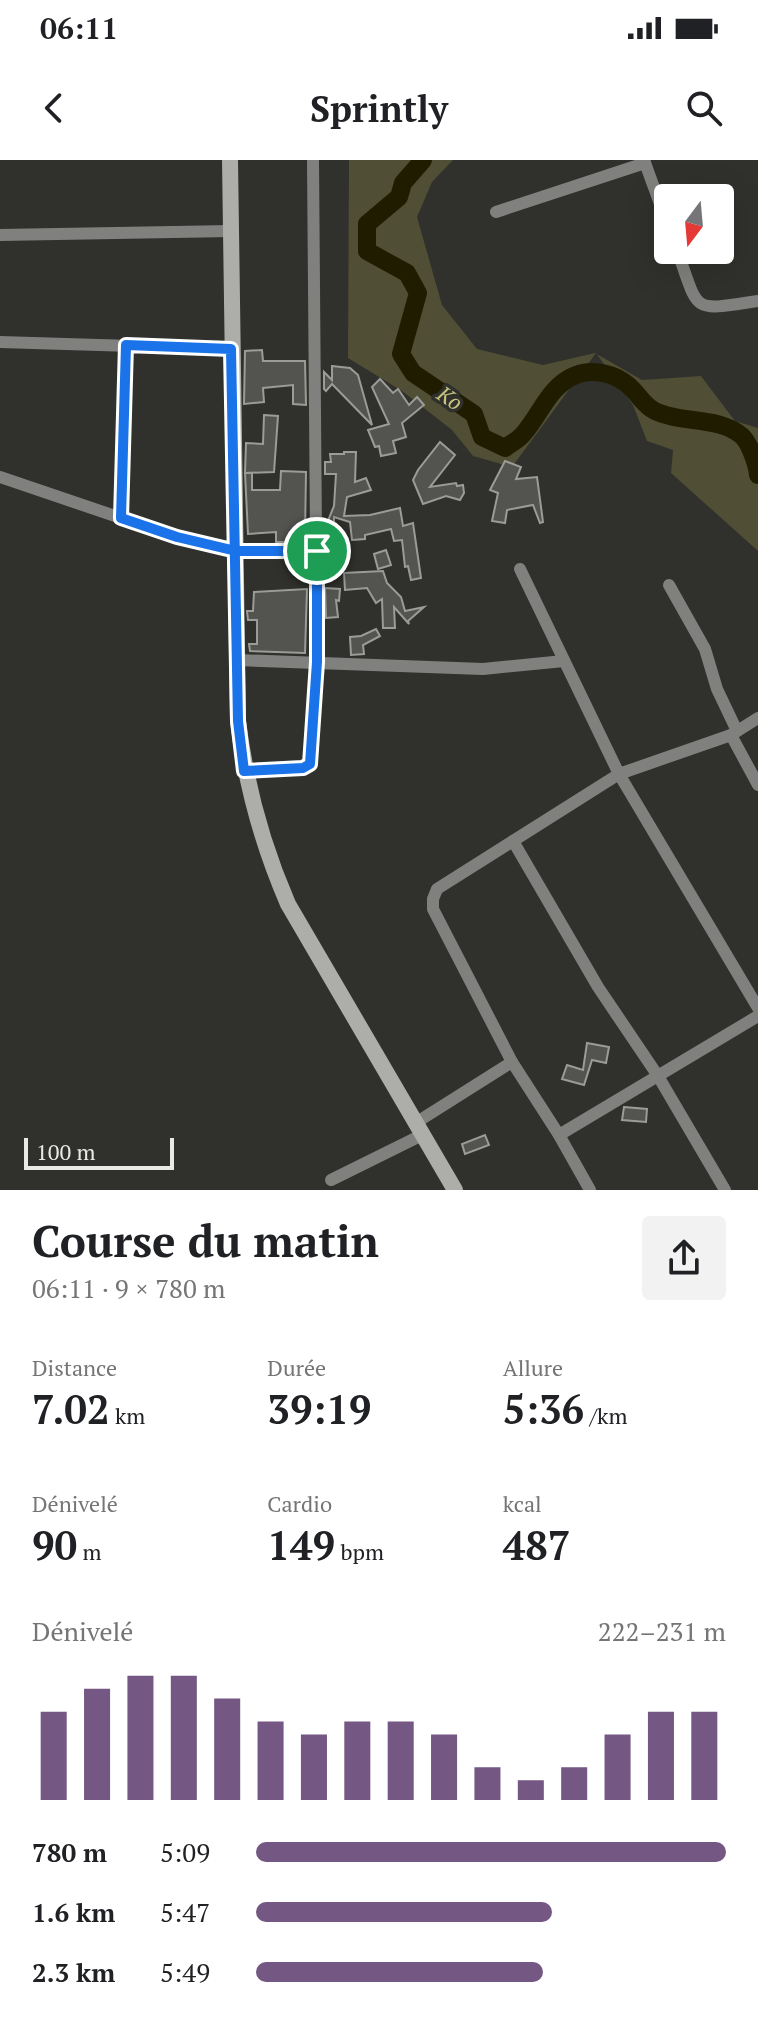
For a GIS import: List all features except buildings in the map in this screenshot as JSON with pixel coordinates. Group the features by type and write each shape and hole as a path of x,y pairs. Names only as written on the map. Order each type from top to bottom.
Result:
{"main road":[{"path":"230,160 238,721 244,771 268,858 288,904 455,1190"}],"street":[{"path":"230,160 239,160"},
{"path":"244,771 303,768 310,764 317,662 313,160"},
{"path":"496,212 644,162 654,189"},
{"path":"0,235 231,231"},
{"path":"682,264 695,301 702,306 712,308 758,301"},
{"path":"0,342 231,349"},
{"path":"121,518 126,345"},
{"path":"0,477 177,537 236,551 317,551"},
{"path":"520,569 619,774 758,1008"},
{"path":"669,585 705,649 734,733 758,785"},
{"path":"237,660 483,669 564,661"},
{"path":"590,1190 512,1062 433,909 437,889 619,774 734,733 758,718"},
{"path":"513,841 598,987 658,1076 725,1190"},
{"path":"559,1135 758,1016"},
{"path":"331,1180 420,1128 512,1062"}],"shaded area":[{"path":"349,160 453,160 432,182 417,217 442,305 477,349 543,365 596,353 512,467 473,456 452,430 402,391 348,358"},
{"path":"597,354 642,380 701,376 735,421 758,428 758,551 671,473 673,450 647,441 633,405"}],"waterway":[{"name":"Ko","path":"423,160 403,183 399,197 367,224 367,251 407,273 418,293 401,354 413,373 474,414 482,437 505,448 522,435 559,385 576,375 589,372 610,375 628,385 655,411 722,425 742,436 755,460 758,475"}],"route":[{"path":"317,551 236,551 177,537 121,518 126,345 231,349 236,551 238,721 244,771 303,768 310,764 317,662 317,551"}]}
